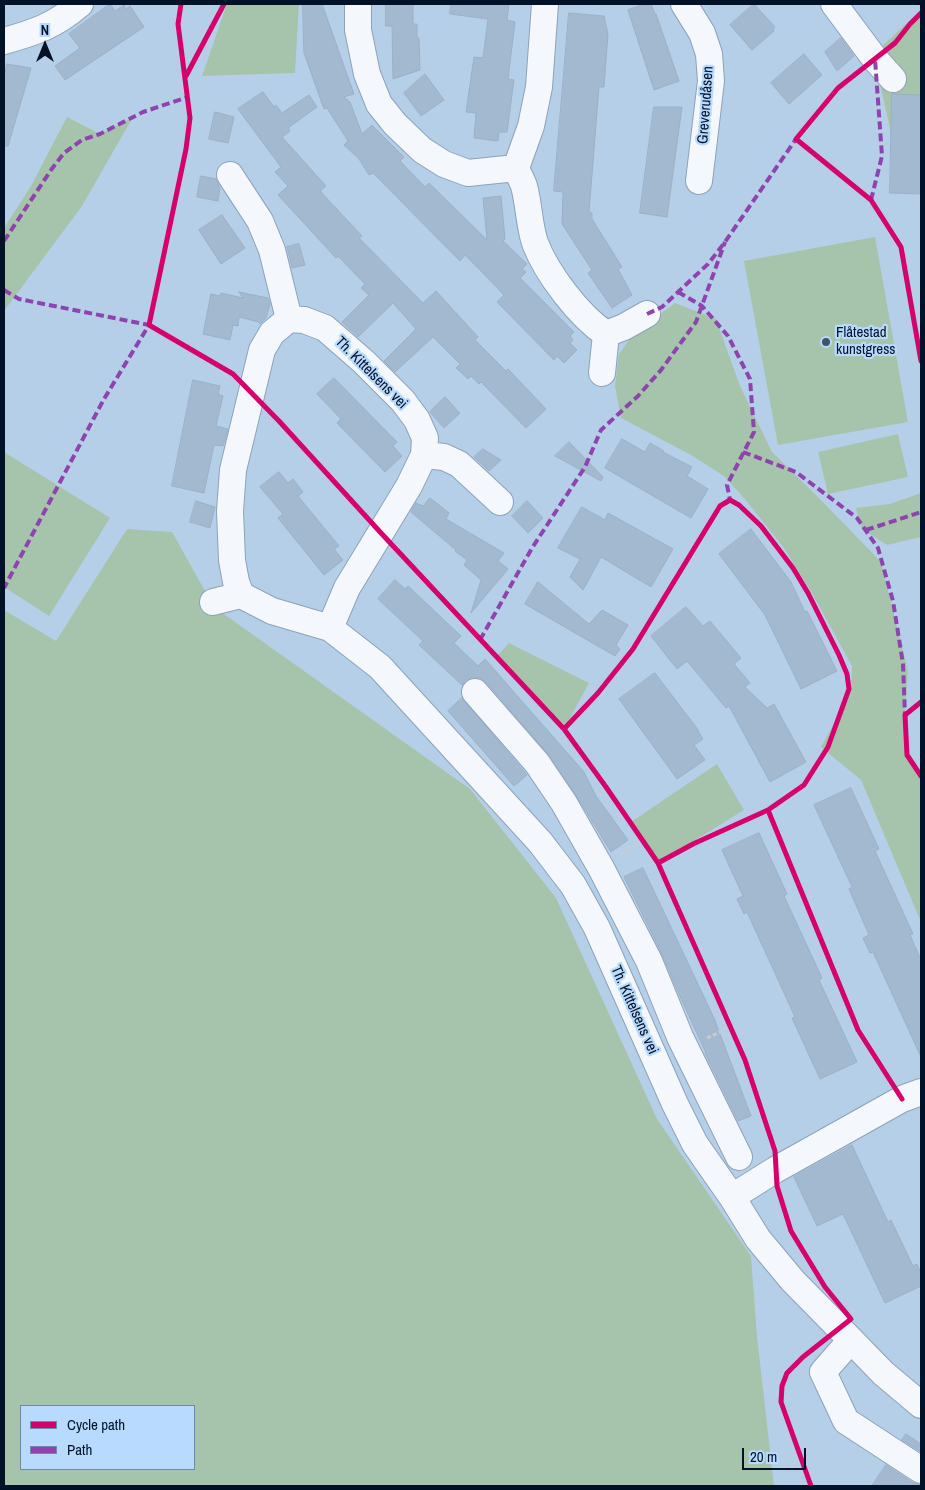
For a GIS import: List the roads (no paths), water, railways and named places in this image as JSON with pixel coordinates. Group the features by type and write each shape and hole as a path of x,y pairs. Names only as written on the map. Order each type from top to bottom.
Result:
{"street":[{"path":"4,41 51,25 66,16 80,4"},
{"path":"358,4 358,30 366,74 379,104 395,124 422,150 444,164 468,173 516,168"},
{"path":"545,4 539,87 531,126 516,168 524,186 535,243 547,267 578,310 591,324 606,334"},
{"name":"Greverudåsen","path":"684,4 702,33 709,54 711,81 699,181"},
{"path":"834,4 875,59 893,79"},
{"path":"213,602 242,595 236,582 232,560 230,511 233,470 262,350 272,333 289,319 272,250 260,221 230,175"},
{"path":"606,334 624,327 647,314"},
{"name":"Th. Kittelsens vei","path":"289,319 304,320 325,328 364,362 403,401 425,438 424,455"},
{"path":"602,373 606,334"},
{"path":"330,628 347,588 409,486 424,455 444,457 459,464 500,502"},
{"name":"Th. Kittelsens vei","path":"242,595 272,612 330,628 380,667 540,842 573,885 597,928 695,1144 732,1197 758,1239 793,1281 850,1340 921,1405"},
{"path":"475,692 537,763 564,803 601,868 649,961 680,1037 739,1157"},
{"path":"573,885 601,868"},
{"path":"652,1052 680,1037"},
{"path":"732,1197 775,1170 902,1099 921,1092"},
{"path":"850,1340 823,1372 846,1421 921,1470"}],"place":[{"name":"Flåtestad kunstgress","path":"826,342"}]}
